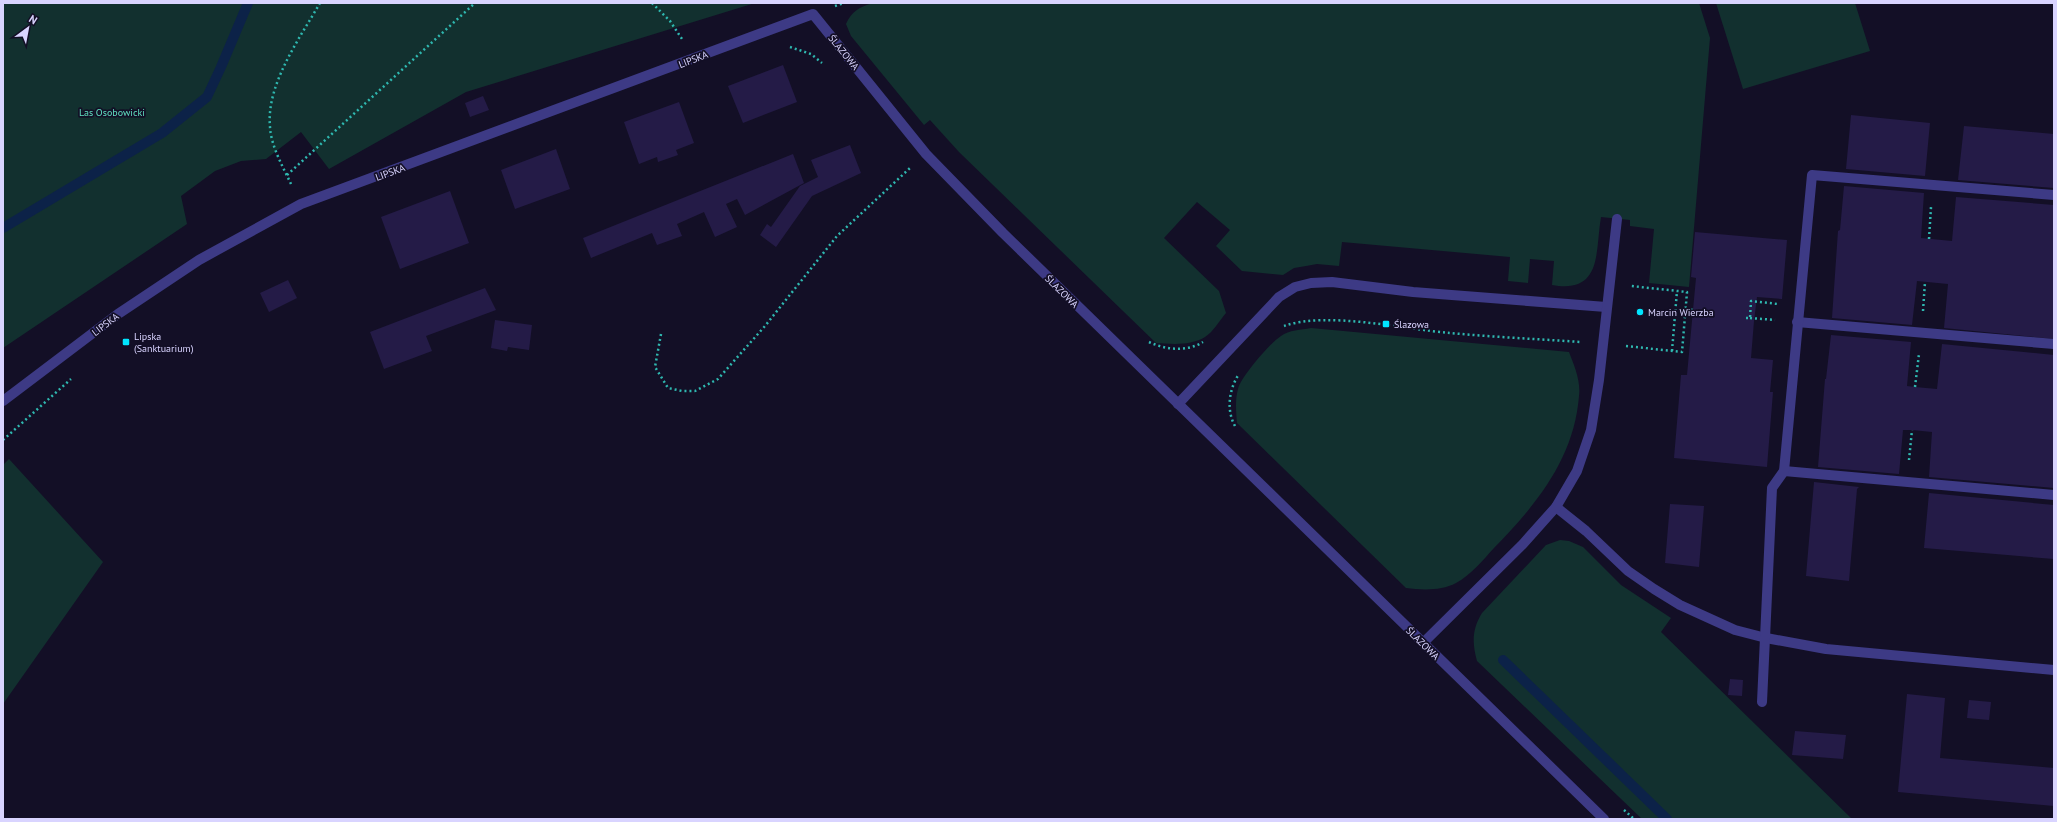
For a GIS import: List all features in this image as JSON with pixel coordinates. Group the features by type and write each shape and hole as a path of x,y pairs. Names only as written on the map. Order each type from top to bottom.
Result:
{"street":[{"name":"LIPSKA","path":"3,401 118,314 199,260 301,204 813,14"},
{"name":"ŚLAZOWA","path":"813,14 926,154 1003,233 1604,819"},
{"path":"1762,702 1772,488 1784,471 1812,175 2054,196"},
{"path":"1423,643 1523,544 1556,507 1577,470 1591,430 1616,219"},
{"path":"1178,404 1279,298 1295,287 1311,283 1332,282 1413,292 1606,307"},
{"path":"1797,322 2054,344"},
{"path":"1784,471 2054,495"},
{"path":"1556,507 1586,531 1628,570 1654,589 1680,605 1735,630 1766,638 1826,649 2054,670"}],"path":[{"path":"320,3 286,62 272,98 270,127 277,153 287,175 475,3"},
{"path":"652,3 670,21"},
{"path":"784,47 796,48 811,54 825,65"},
{"path":"661,334 654,367 668,388 682,391 695,391 718,379 765,326 837,236 911,168 907,163"},
{"path":"1929,239 1933,185"},
{"path":"1279,328 1297,321 1334,320 1450,333 1602,344 1682,352 1687,292 1609,283"},
{"path":"1672,351 1677,291"},
{"path":"1750,318 1751,301 1783,304"},
{"path":"1686,309 1693,310"},
{"path":"1746,318 1797,322"},
{"path":"1147,341 1169,349 1187,349 1205,341"},
{"path":"1237,430 1232,420 1229,407 1232,384 1241,371"},
{"path":"3,440 76,376"},
{"path":"1906,482 1912,430"}],"green space":[{"name":"Las Osobowicki","path":"3,3 755,3 466,92 329,169 301,132 266,159 241,161 215,171 181,196 187,224 3,348"},
{"path":"873,3 1699,3 1710,38 1689,287 1649,283 1654,229 1630,226 1630,220 1601,217 1596,256 1593,267 1588,276 1580,283 1569,286 1552,285 1554,261 1530,259 1528,283 1508,281 1510,257 1342,242 1339,266 1317,264 1294,268 1283,275 1242,271 1216,246 1230,230 1197,202 1164,238 1219,291 1226,313 1211,332 1199,340 1181,344 1156,343 959,152 930,120 924,125 851,36 846,24 853,13 864,6"},
{"path":"1716,3 1855,3 1870,51 1743,89"},
{"path":"1311,328 1569,352 1578,379 1579,396 1576,419 1570,440 1561,460 1538,498 1510,532 1467,576 1456,583 1438,589 1406,588 1237,423 1236,401 1238,389 1244,377 1256,361 1276,340 1284,334 1291,331"},
{"path":"9,459 103,562 3,704 3,465"},
{"path":"1560,540 1569,541 1583,547 1621,585 1671,618 1661,632 1852,819 1642,819 1477,661 1474,648 1474,636 1476,625 1482,613 1546,545"}],"building":[{"path":"783,65 797,102 743,123 728,86"},
{"path":"483,96 489,110 470,117 465,103"},
{"path":"679,102 694,143 676,150 678,155 658,162 657,157 639,164 624,122"},
{"path":"1851,115 1930,123 1925,176 1846,169"},
{"path":"1964,126 2054,134 2054,188 1958,180"},
{"path":"850,145 861,173 812,196 776,247 760,235 767,224 771,227 800,186 818,177 811,160"},
{"path":"556,149 570,189 515,209 501,170"},
{"path":"793,154 804,183 745,215 737,199 726,204 737,227 715,237 704,212 677,224 682,236 657,245 652,233 591,258 583,238"},
{"path":"1844,186 1924,193 1921,238 1952,241 1956,197 2054,205 2054,339 1944,328 1948,284 1917,281 1912,325 1832,318 1838,231 1840,230"},
{"path":"450,191 469,243 400,269 381,217"},
{"path":"1695,232 1787,240 1782,299 1757,297 1754,321 1751,358 1773,360 1770,392 1773,392 1767,467 1674,458 1681,375 1687,375 1696,278 1691,277"},
{"path":"288,280 297,298 269,312 260,293"},
{"path":"485,288 496,310 426,336 432,351 384,369 370,332"},
{"path":"495,320 532,325 529,350 508,347 507,351 491,348"},
{"path":"1831,335 1911,342 1907,386 1937,389 1942,344 2054,355 2054,488 1929,477 1932,432 1912,430 1903,430 1899,474 1818,467 1825,379"},
{"path":"1814,482 1859,487 1857,489 1849,581 1806,576"},
{"path":"1929,493 2054,505 2054,559 1924,548"},
{"path":"1670,504 1704,506 1699,567 1665,563"},
{"path":"1730,679 1743,680 1742,696 1728,695"},
{"path":"1907,694 1945,698 1940,758 2054,768 2054,806 1898,792"},
{"path":"1969,700 1991,702 1989,720 1967,718"},
{"path":"1795,731 1846,735 1843,759 1792,755"}],"waterway":[{"path":"3,228 162,133 207,97 248,3"},
{"path":"1503,660 1667,819"}],"place":[{"name":"Marcin Wierzba","path":"1640,312"},
{"name":"Ślazowa","path":"1386,324"},
{"name":"Lipska (Sanktuarium)","path":"126,342"}]}
